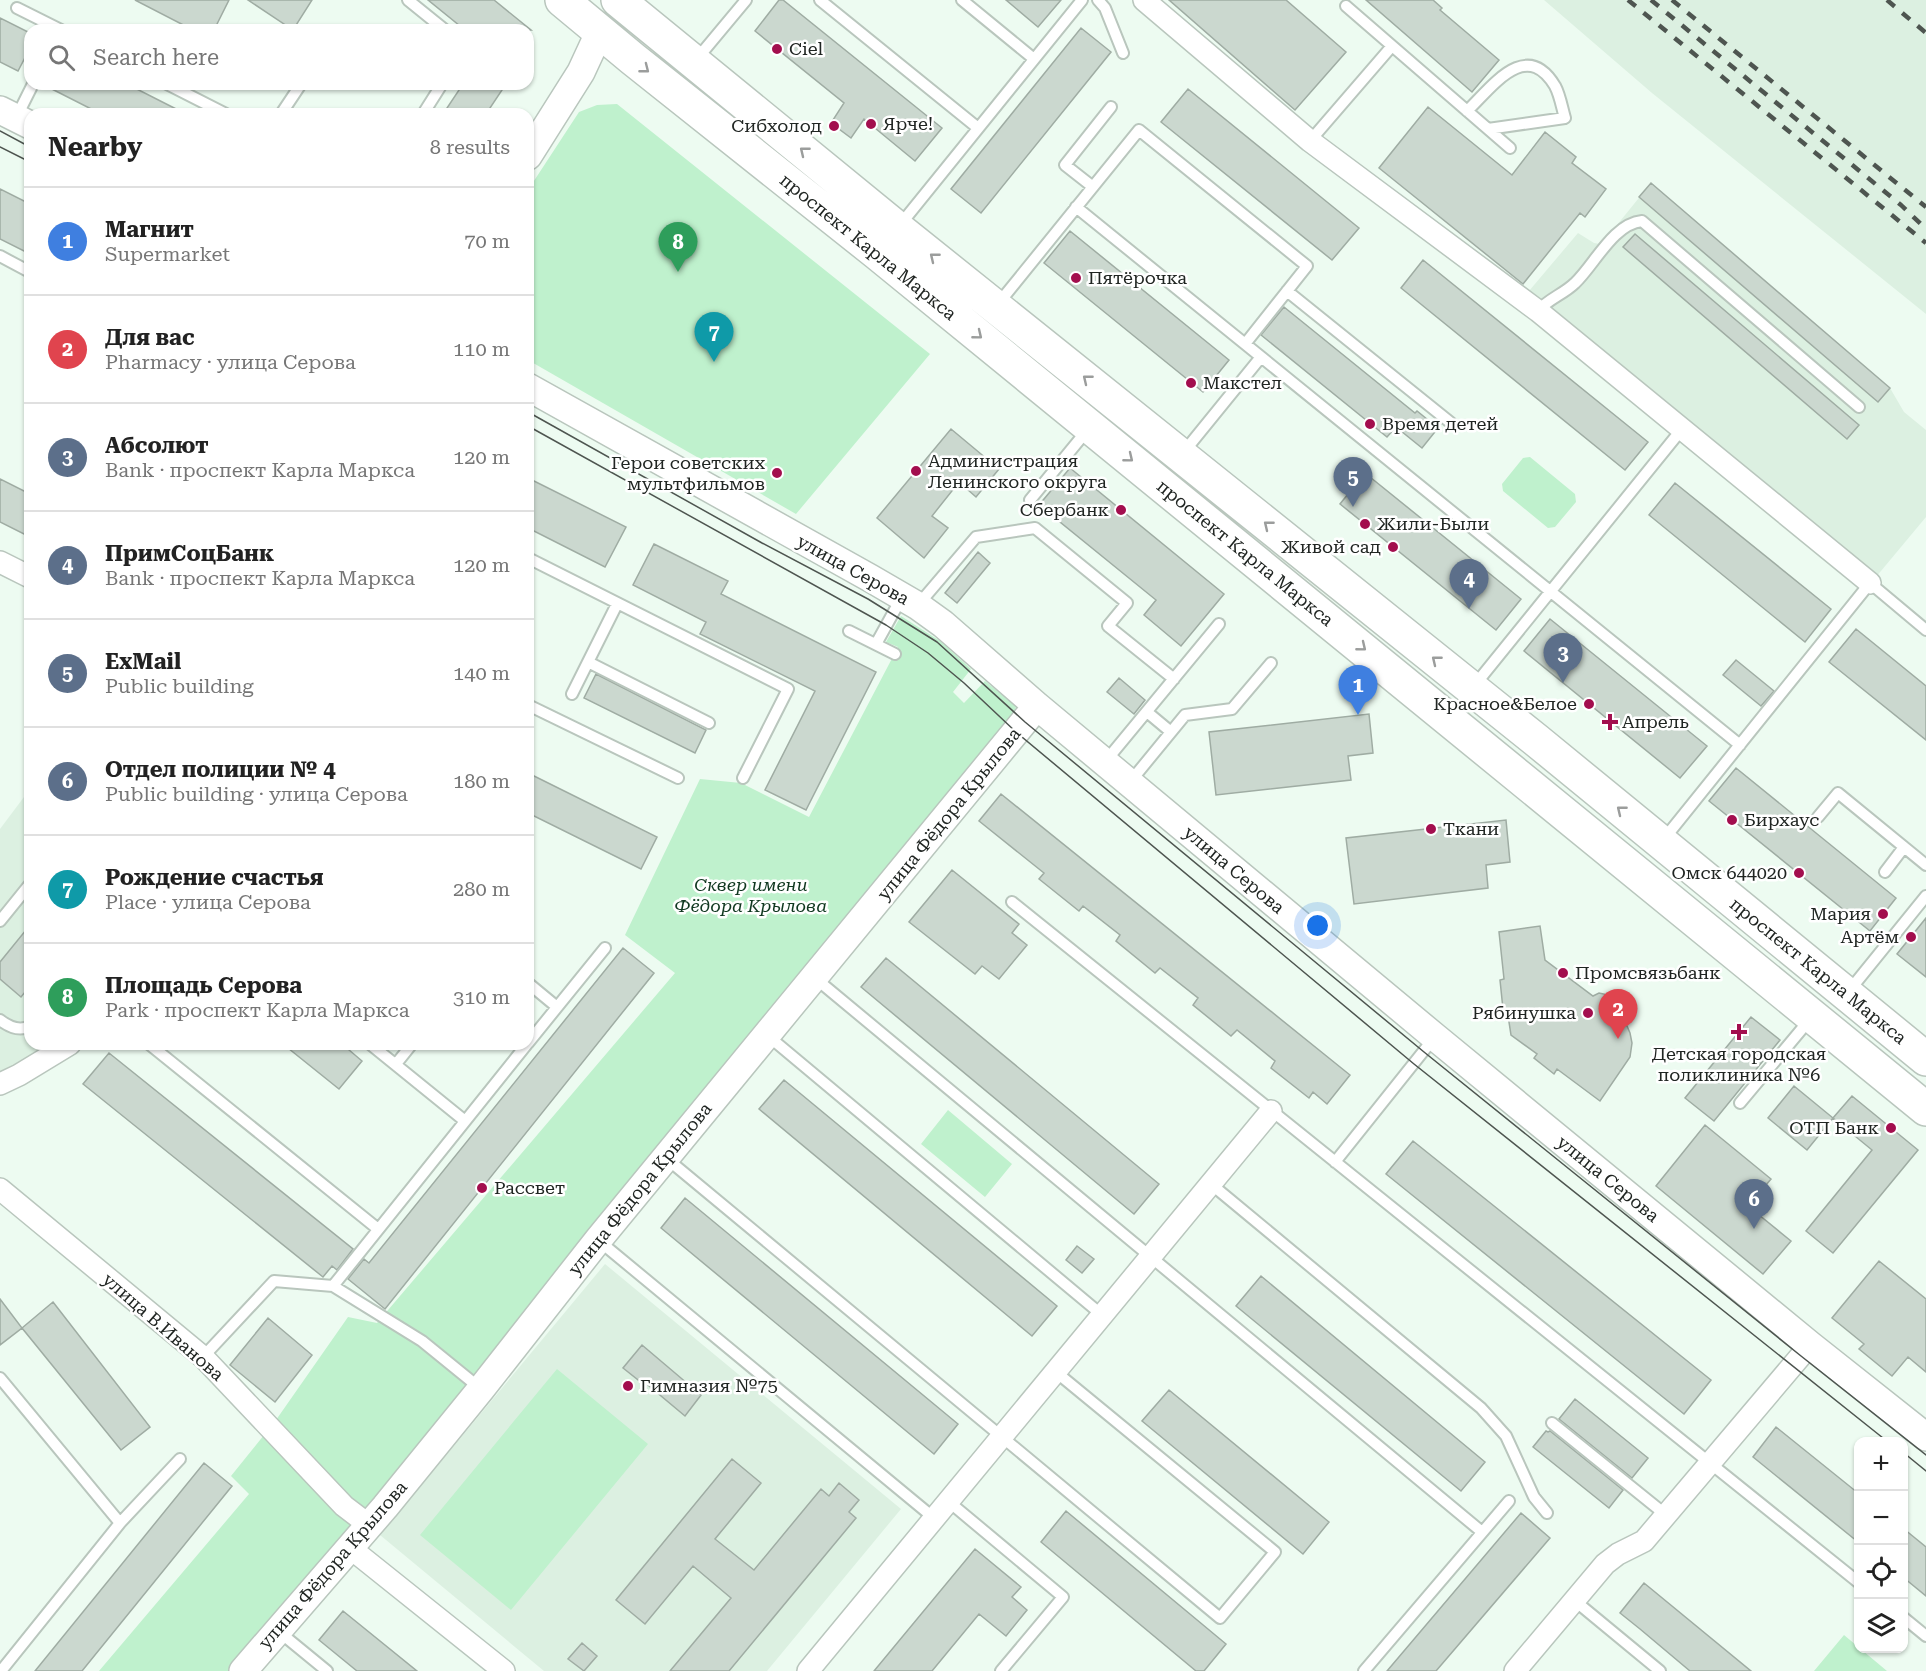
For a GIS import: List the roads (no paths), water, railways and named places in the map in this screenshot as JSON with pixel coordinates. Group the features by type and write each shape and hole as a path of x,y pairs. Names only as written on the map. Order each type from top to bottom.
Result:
{"main road":[{"name":"проспект Карла Маркса","path":"562,0 1090,426 1926,1109"},
{"name":"проспект Карла Маркса","path":"618,0 897,228 1661,842 1926,1059"},
{"path":"1090,426 1112,399"},
{"path":"1681,908 1705,879"},
{"path":"1817,1020 1846,995"}],"street":[{"path":"1144,0 1310,141 1538,311 1870,583"},
{"path":"534,146 581,72 600,31"},
{"name":"улица Серова","path":"534,390 910,601 980,655 1037,706 1435,1037 1810,1345 1926,1437"},
{"path":"0,562 24,574"},
{"name":"улица Фёдора Крылова","path":"243,1671 369,1525 481,1389 598,1240 1037,706"},
{"path":"0,1084 60,1050"},
{"path":"808,1671 1271,1110"},
{"name":"улица В.Иванова","path":"0,1188 203,1357 345,1506 369,1525"},
{"path":"1523,1668 1574,1600 1605,1564 1618,1554 1644,1541 1810,1345"},
{"path":"349,1547 504,1671"}],"lane":[{"path":"408,0 438,24"},
{"path":"694,62 746,0"},
{"path":"820,0 978,128"},
{"path":"962,0 1034,59"},
{"path":"897,228 1082,0"},
{"path":"1098,0 1105,8 1122,52"},
{"path":"1346,6 1510,148"},
{"path":"17,8 49,24"},
{"path":"1310,141 1392,46"},
{"path":"1467,111 1510,69 1524,64 1541,70 1555,87 1565,118 1488,129"},
{"path":"15,118 30,90"},
{"path":"179,90 214,108"},
{"path":"285,108 297,90"},
{"path":"427,108 438,90"},
{"path":"1092,187 1065,165 1112,107"},
{"path":"996,307 1139,130 1307,266 1245,344"},
{"path":"1076,207 1740,745"},
{"path":"1538,311 1544,303 1574,285 1619,230 1633,222 1642,221 1859,407"},
{"path":"0,256 24,269"},
{"path":"1287,291 1450,423"},
{"path":"1181,455 1261,357"},
{"path":"1030,500 1090,426"},
{"path":"1472,689 1682,429"},
{"path":"876,644 910,601 975,537 1035,528 1127,603 1108,626 1174,679"},
{"path":"534,561 788,689 743,778"},
{"path":"1661,842 1870,583 1926,630"},
{"path":"572,694 618,604"},
{"path":"1105,763 1219,624"},
{"path":"849,631 895,654"},
{"path":"588,662 709,723"},
{"path":"1129,783 1185,715 1232,709 1271,663"},
{"path":"534,708 678,778"},
{"path":"1147,712 1171,732"},
{"path":"1818,818 1838,794 1926,865"},
{"path":"1884,872 1904,847"},
{"path":"0,921 24,891"},
{"path":"1846,995 1926,896"},
{"path":"1012,902 1854,1579"},
{"path":"534,1035 604,948"},
{"path":"814,978 1482,1532"},
{"path":"534,988 557,1007"},
{"path":"0,1020 13,1028 24,1028"},
{"path":"1740,1103 1817,1020"},
{"path":"767,1035 1102,1315"},
{"path":"1335,1162 1435,1037"},
{"path":"156,1050 378,1229"},
{"path":"377,1050 465,1121"},
{"path":"396,1065 407,1050"},
{"path":"333,1286 521,1050"},
{"path":"666,1157 1220,1618 1275,1552 1056,1372"},
{"path":"1211,1184 1481,1408 1506,1436 1534,1497 1547,1513"},
{"path":"598,1240 934,1518"},
{"path":"203,1357 274,1281 333,1286 422,1341 481,1389"},
{"path":"0,1378 120,1523"},
{"path":"1552,1424 1666,1515"},
{"path":"0,1671 120,1523 180,1459"},
{"path":"1364,1671 1509,1501"},
{"path":"948,1502 1063,1597 1001,1671"},
{"path":"1574,1600 1660,1671"},
{"path":"1908,1621 1926,1636"},
{"path":"277,1630 327,1671"}],"tram line":[{"path":"0,131 24,144"},
{"path":"0,147 24,159"},
{"path":"534,415 762,543 868,599 937,642 1025,722 1424,1052 1926,1455"},
{"path":"534,429 886,625 928,653 1016,732 1414,1064 1882,1437"},
{"path":"1908,1456 1926,1471"}],"railway":[{"path":"1628,0 1926,243"},
{"path":"1651,0 1901,205 1926,229"},
{"path":"1672,0 1926,207"},
{"path":"1887,0 1926,33"}],"place":[{"name":"Ciel","path":"777,49"},
{"name":"Ярче!","path":"871,124"},
{"name":"Сибхолод","path":"834,126"},
{"name":"Площадь Серова","path":"678,272"},
{"name":"Пятёрочка","path":"1076,278"},
{"name":"Рождение счастья","path":"714,362"},
{"name":"Макстел","path":"1191,383"},
{"name":"Время детей","path":"1370,424"},
{"name":"Администрация Ленинского округа","path":"916,471"},
{"name":"Герои советских мультфильмов","path":"777,473"},
{"name":"ExMail","path":"1353,507"},
{"name":"Сбербанк","path":"1121,510"},
{"name":"Жили-Были","path":"1365,524"},
{"name":"Живой сад","path":"1393,547"},
{"name":"ПримСоцБанк","path":"1469,609"},
{"name":"Абсолют","path":"1563,683"},
{"name":"Красное&Белое","path":"1589,704"},
{"name":"Магнит","path":"1358,715"},
{"name":"Апрель","path":"1610,722"},
{"name":"Бирхаус","path":"1732,820"},
{"name":"Ткани","path":"1431,829"},
{"name":"Омск 644020","path":"1799,873"},
{"name":"Мария","path":"1883,914"},
{"name":"Артём","path":"1911,937"},
{"name":"Промсвязьбанк","path":"1563,973"},
{"name":"Рябинушка","path":"1588,1013"},
{"name":"Детская городская поликлиника №6","path":"1739,1032"},
{"name":"Для вас","path":"1618,1039"},
{"name":"ОТП Банк","path":"1891,1128"},
{"name":"Рассвет","path":"482,1188"},
{"name":"Отдел полиции № 4","path":"1754,1229"},
{"name":"Гимназия №75","path":"628,1386"}],"park label":[{"name":"Сквер имени Фёдора Крылова","path":"751,895"}]}
